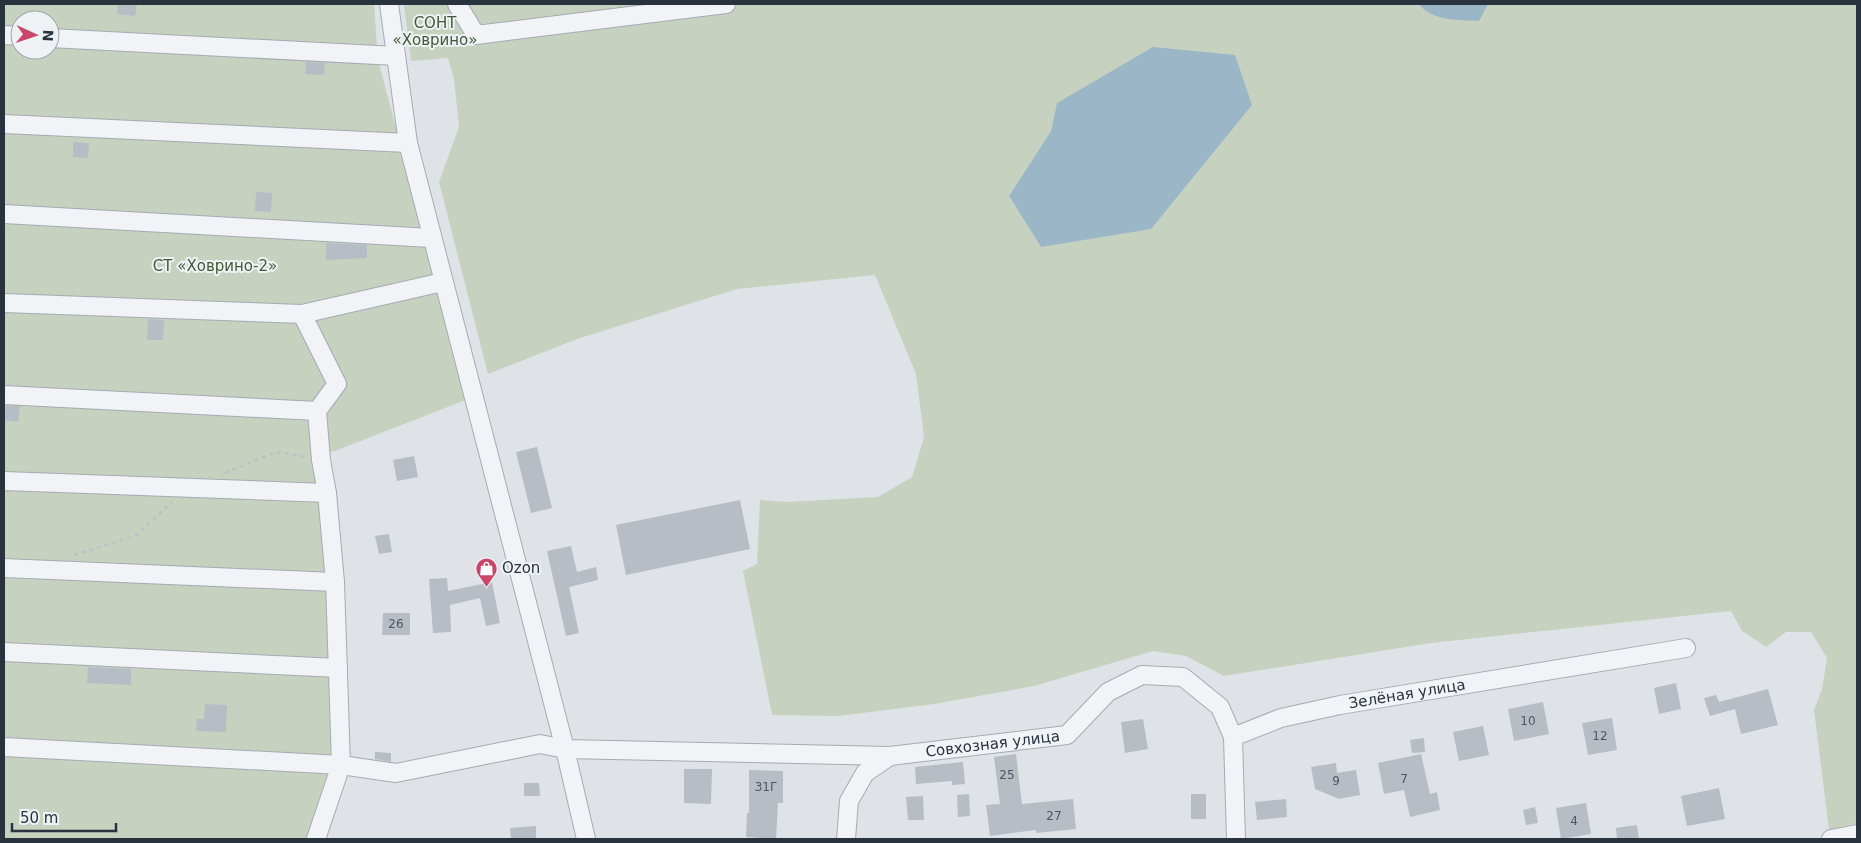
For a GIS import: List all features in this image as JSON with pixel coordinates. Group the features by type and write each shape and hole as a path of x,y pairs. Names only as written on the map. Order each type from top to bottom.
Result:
{"street":[{"path":"389,4 408,143 565,749 586,839"},
{"path":"457,4 476,35 726,4"},
{"path":"60,39 396,56"},
{"path":"4,124 408,143"},
{"path":"4,214 432,238"},
{"path":"4,303 302,314 443,282"},
{"path":"302,314 337,384 317,411 335,582 341,765 316,839"},
{"path":"4,395 317,411"},
{"path":"4,481 327,494"},
{"path":"4,568 335,582"},
{"name":"Зелёная улица","path":"1234,737 1281,718 1340,705 1686,648"},
{"path":"4,652 338,668"},
{"name":"Совхозная улица","path":"846,839 849,801 865,774 890,756 1067,735 1108,692 1142,675 1183,677 1220,707 1234,737"},
{"path":"1234,737 1236,839"},
{"path":"4,747 341,765 396,773 540,744 565,749 890,756"},
{"path":"1831,839 1857,834"}],"path":[{"path":"223,474 276,452 321,460"},
{"path":"73,555 135,536 188,488"}],"green space":[{"name":"СТ «Ховрино-2»","path":"4,4 374,4 378,60 468,399 335,451 315,455 328,584 333,757 306,839 4,839"},
{"name":"СОНТ «Ховрино»","path":"404,4 1419,4 1486,6 1488,4 1857,4 1857,823 1829,830 1814,710 1822,689 1827,658 1811,632 1786,632 1766,647 1742,631 1731,611 1431,643 1224,676 1186,656 1153,651 1034,686 934,704 839,716 772,715 743,571 757,564 760,500 787,502 878,497 912,477 924,437 916,374 875,275 737,289 577,339 488,374 439,182 459,127 454,79 448,58 411,61","holes":["1057,103 1041,247 1009,196 1051,131"]}],"water":[{"path":"1419,4 1488,4 1479,21 1438,17 1424,10"},
{"path":"1153,47 1235,55 1252,105 1151,229 1041,247 1009,196 1051,131 1057,103"}],"building":[{"path":"118,4 137,4 135,16 117,14"},
{"path":"306,62 325,63 324,75 305,74"},
{"path":"73,142 89,143 88,158 73,157"},
{"path":"256,192 272,193 271,212 255,211"},
{"path":"326,243 367,245 367,258 326,260"},
{"path":"148,319 164,320 163,340 147,340"},
{"path":"6,406 20,406 18,422 4,420"},
{"path":"537,447 552,508 531,513 516,452"},
{"path":"414,456 418,477 397,481 393,460"},
{"path":"740,500 750,549 626,575 616,525"},
{"path":"389,534 392,552 379,554 375,536"},
{"path":"571,546 577,572 596,567 598,580 569,587 579,633 566,636 547,551"},
{"path":"447,578 448,591 492,582 500,623 486,626 480,598 450,605 451,632 433,633 429,579"},
{"path":"383,613 410,613 410,635 382,635"},
{"path":"88,667 131,669 131,685 87,683"},
{"path":"1676,683 1681,709 1659,714 1654,688"},
{"path":"1768,689 1778,725 1741,734 1735,709 1710,716 1704,698 1716,695 1719,702"},
{"path":"1543,702 1549,734 1514,741 1508,709"},
{"path":"205,704 227,705 226,732 196,731 197,719 204,719"},
{"path":"1612,718 1617,750 1588,755 1582,723"},
{"path":"1143,719 1148,749 1125,753 1121,722"},
{"path":"1483,726 1489,755 1459,761 1453,732"},
{"path":"1424,738 1425,752 1412,753 1410,740"},
{"path":"375,752 391,753 391,762 375,759"},
{"path":"1016,754 1022,804 1073,799 1076,829 1036,833 1036,830 990,836 986,805 1000,804 994,757"},
{"path":"1421,754 1430,794 1437,792 1440,810 1410,817 1404,790 1384,794 1378,763"},
{"path":"963,762 965,784 952,785 952,781 916,784 915,767"},
{"path":"1336,763 1337,773 1356,770 1360,795 1339,799 1315,789 1311,767"},
{"path":"684,769 712,769 711,804 684,803"},
{"path":"749,770 783,771 783,803 778,803 776,839 746,837 747,813 749,813"},
{"path":"524,783 539,783 540,796 524,796"},
{"path":"1719,788 1725,819 1687,826 1681,796"},
{"path":"969,794 970,816 958,817 957,795"},
{"path":"1191,794 1206,794 1206,819 1191,819"},
{"path":"923,796 924,820 908,820 906,797"},
{"path":"1286,799 1287,817 1257,820 1255,802"},
{"path":"1586,803 1591,834 1561,839 1556,808"},
{"path":"1535,807 1538,823 1526,825 1523,810"},
{"path":"1637,825 1639,839 1617,839 1616,828"},
{"path":"536,826 536,839 511,839 510,828"}],"place":[{"name":"Ozon","path":"486,587"}]}
